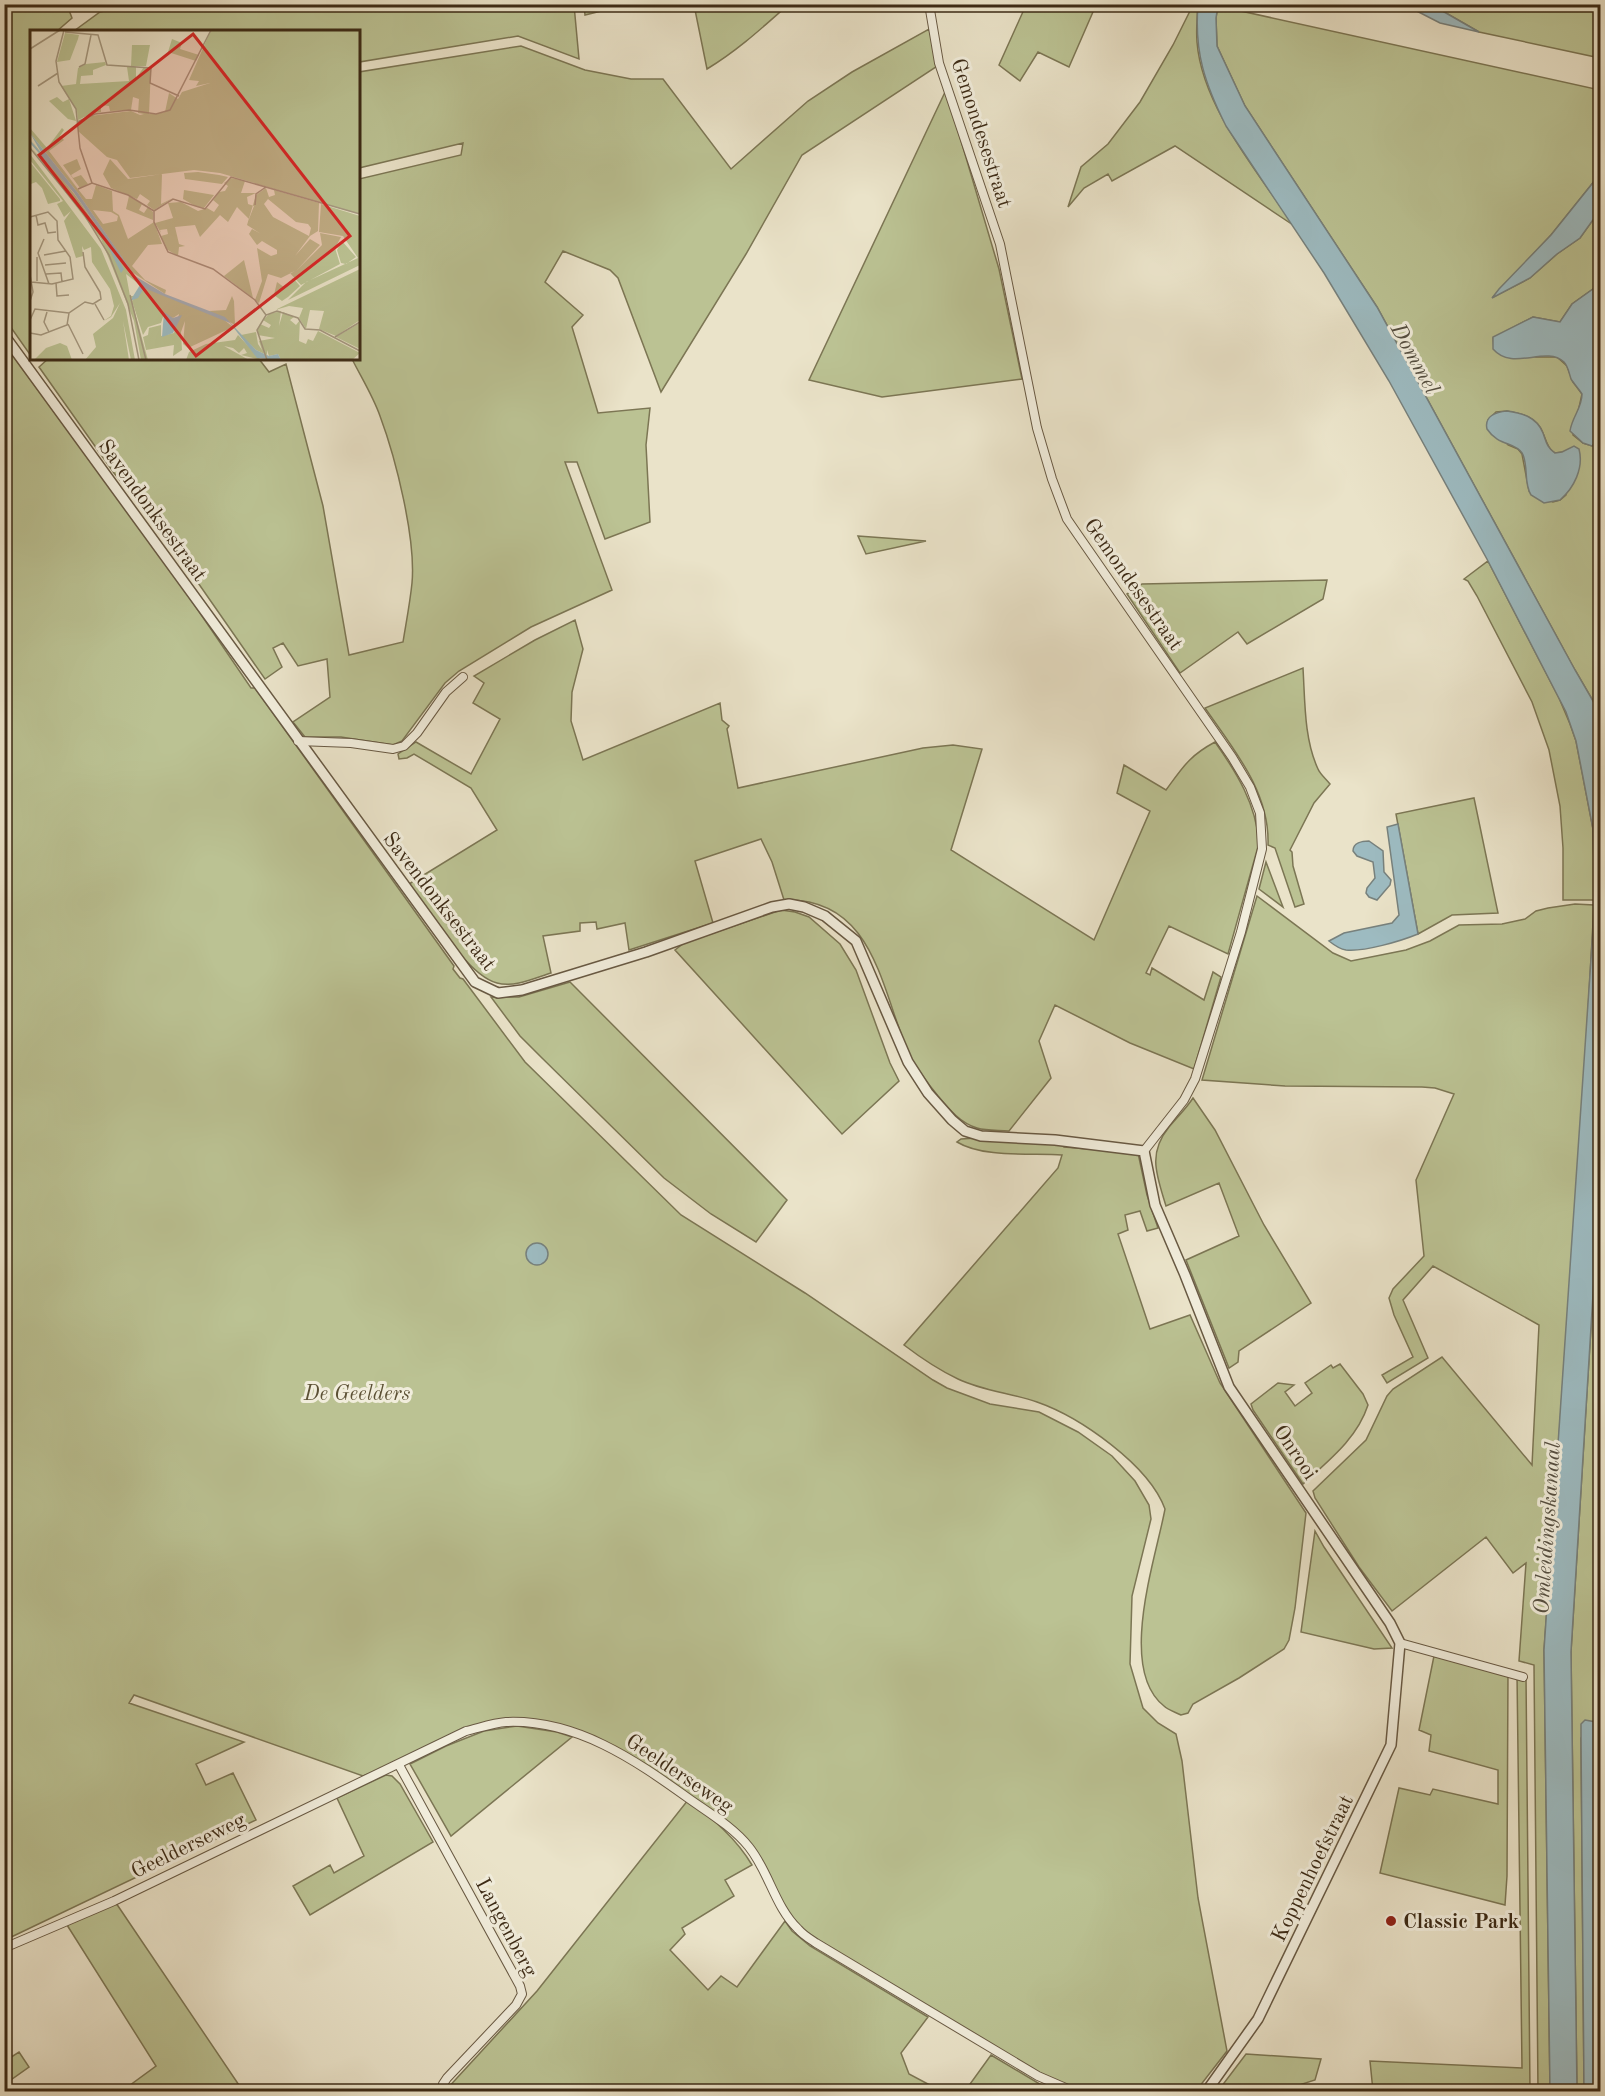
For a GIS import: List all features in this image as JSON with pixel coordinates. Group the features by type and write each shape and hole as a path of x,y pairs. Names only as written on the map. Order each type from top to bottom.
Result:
{"street":[{"name":"Gemondesestraat","path":"928,4 939,63 1000,244 1037,428 1060,502 1067,519 1232,757 1250,787 1260,813 1262,849 1241,932 1195,1079 1184,1100 1144,1151"},
{"name":"Savendonksestraat","path":"4,335 467,973 483,987 498,993 522,990 646,952 772,907 789,904 804,907 825,916 856,941 908,1062 928,1093 965,1131 981,1136 1055,1140 1144,1151"},
{"path":"298,741 351,743 393,748 404,746 417,733 446,692 463,677"},
{"name":"Onrooi","path":"1144,1151 1155,1205 1229,1387 1390,1623 1401,1643"},
{"path":"1401,1643 1523,1677"},
{"name":"Koppenhoefstraat","path":"1206,2091 1258,2019 1391,1745 1401,1643"},
{"name":"Geelderseweg","path":"4,1948 114,1901 466,1731 505,1722 548,1725 573,1731 642,1765 731,1829 748,1846 760,1864 791,1921 797,1929 816,1943 1038,2076 1075,2091"},
{"name":"Langenberg","path":"399,1765 520,1986 522,1994 516,2005 447,2078 442,2091"}],"green space":[{"path":"584,4 626,4 626,5 585,15"},
{"path":"694,4 788,5 739,47 707,69"},
{"path":"4,5 67,5 72,18 58,30 30,30 30,355 5,319"},
{"path":"133,5 574,5 579,59 518,36 360,62 360,30 75,30 100,12"},
{"path":"1026,5 1096,5 1069,67 1038,52 1020,81 999,65"},
{"path":"1193,5 1198,5 1197,42 1201,66 1209,91 1234,138 1293,225 1175,146 1112,181 1108,174 1084,188 1068,207 1081,167 1108,144 1140,102"},
{"path":"1432,5 1600,5 1600,58 1479,32"},
{"path":"1218,6 1600,90 1600,174 1551,235 1493,297 1530,278 1557,254 1580,238 1600,210 1600,284 1572,304 1560,322 1533,317 1493,338 1494,349 1536,357 1557,357 1567,366 1573,382 1582,394 1573,435 1583,443 1592,446 1599,439 1600,424 1600,713 1377,307 1245,106 1217,46","holes":["1507,411 1533,420 1537,423 1552,451 1562,452 1566,495 1560,500 1553,502 1529,491 1522,454 1518,449 1508,445 1488,420 1496,412"]},
{"path":"929,29 939,65 802,155 746,254 661,392 618,278 610,270 563,251 545,282 583,315 572,327 598,413 650,408 646,445 650,522 605,539 577,462 565,462 612,590 531,627 459,671 445,683 402,741 393,745 341,737 305,737 293,722 330,697 327,659 298,666 283,643 273,648 282,667 265,679 162,531 114,473 39,367 47,360 260,360 269,372 286,364 323,506 349,655 403,642 412,583 411,544 404,499 380,416 353,360 360,360 360,179 461,155 463,143 360,168 360,72 521,46 585,70 631,79 663,79 731,169 808,101 852,72"},
{"path":"946,90 999,269 1022,379 882,397 809,380"},
{"name":"De Geelders","path":"5,345 170,569 251,688 255,688 454,966 453,969 525,1062 681,1215 805,1293 933,1380 947,1388 990,1404 1039,1412 1078,1432 1112,1456 1135,1481 1149,1505 1151,1519 1132,1596 1130,1664 1143,1708 1158,1723 1176,1734 1182,1761 1198,1898 1227,2051 1196,2091 1078,2090 1039,2073 800,1927 787,1911 732,1826 644,1763 575,1729 558,1724 509,1718 468,1727 398,1762 363,1776 134,1695 129,1703 244,1742 196,1764 206,1785 233,1773 256,1820 5,1940"},
{"path":"858,536 926,541 866,554"},
{"path":"1488,561 1559,698 1576,741 1593,829 1595,900 1563,900 1560,806 1549,750 1532,702 1477,596 1468,581 1464,579"},
{"path":"1327,580 1323,599 1247,644 1238,632 1180,673 1127,594 1142,584"},
{"path":"575,620 583,649 572,692 571,721 583,760 720,703 722,720 729,726 727,729 738,788 923,748 953,745 982,749 951,850 1094,940 1150,811 1117,793 1124,765 1166,790 1193,757 1215,742 1231,765 1250,802 1259,843 1228,954 1169,926 1146,973 1150,975 1152,968 1204,1000 1213,972 1221,977 1194,1069 1130,1043 1055,1005 1039,1041 1051,1078 1009,1131 985,1130 971,1126 946,1105 912,1060 881,977 870,952 856,931 838,914 814,903 784,900 772,862 761,839 695,861 713,923 629,950 625,923 597,929 596,922 580,923 580,931 543,936 551,973 510,984 497,983 485,978 461,955 409,884 497,830 471,788 414,754 399,759 398,754 416,742 471,774 500,719 473,703 484,683 474,676 535,640"},
{"path":"1303,668 1310,745 1319,771 1330,784 1314,803 1290,850 1304,904 1295,907 1275,848 1268,845 1267,826 1257,789 1238,756 1205,708"},
{"path":"1474,798 1498,913 1452,915 1418,934 1396,814"},
{"path":"1266,862 1283,907 1259,889"},
{"path":"1257,896 1333,953 1351,961 1406,950 1430,941 1459,925 1502,924 1525,919 1536,911 1548,908 1575,904 1594,905 1584,1082 1544,1650 1550,2091 1538,2091 1534,1665 1519,1661 1526,1563 1513,1573 1486,1537 1392,1611 1359,1567 1315,1498 1313,1491 1366,1440 1387,1396 1393,1389 1442,1357 1532,1465 1539,1325 1433,1266 1403,1300 1428,1358 1387,1383 1382,1375 1413,1357 1389,1298 1393,1289 1424,1256 1416,1180 1454,1094 1435,1088 1422,1087 1285,1086 1202,1080"},
{"path":"781,910 809,917 840,944 856,970 890,1063 899,1081 842,1134 675,950 684,943"},
{"path":"570,982 787,1200 756,1242 711,1214 664,1178 520,1036 491,997 519,997"},
{"path":"1193,1098 1215,1130 1264,1225 1311,1303 1239,1351 1238,1362 1229,1368 1186,1260 1239,1236 1219,1183 1166,1206 1157,1175 1156,1156 1162,1137"},
{"path":"961,1139 1059,1143 1064,1147 1138,1153 1147,1195 1158,1228 1147,1231 1140,1211 1125,1215 1128,1230 1118,1234 1150,1329 1190,1315 1220,1383 1306,1513 1295,1608 1289,1640 1284,1649 1193,1704 1188,1713 1181,1715 1164,1706 1150,1689 1143,1666 1141,1640 1148,1583 1165,1509 1157,1492 1129,1460 1073,1419 1037,1402 958,1379 930,1364 904,1345 1058,1168 1062,1155 993,1153 957,1142"},
{"path":"1600,1181 1600,2015 1598,1726 1595,1722 1581,1738 1584,2091 1577,2092 1571,1652"},
{"path":"1340,1364 1363,1394 1368,1405 1349,1439 1303,1484 1251,1404 1278,1383 1294,1385 1285,1392 1295,1406 1312,1393 1305,1383 1331,1365 1333,1368"},
{"path":"1315,1531 1392,1648 1374,1649 1301,1632"},
{"path":"1434,1656 1508,1671 1505,1905 1380,1873 1399,1788 1430,1795 1433,1789 1498,1804 1498,1770 1429,1751 1431,1735 1419,1730"},
{"path":"1517,1674 1526,1676 1530,2091 1373,2091 1370,2061 1522,2068"},
{"path":"517,1726 557,1732 572,1737 451,1836 410,1764 484,1731"},
{"path":"386,1775 392,1776 400,1784 433,1842 310,1915 293,1886 330,1865 334,1873 364,1856 337,1798"},
{"path":"688,1800 739,1846 752,1865 725,1880 734,1896 682,1928 685,1934 670,1950 708,1990 721,1976 737,1987 785,1921 792,1931 810,1946 928,2017 901,2053 909,2074 941,2091 445,2091 537,1991"},
{"path":"116,1903 243,2091 122,2091 156,2066 67,1925"},
{"path":"19,2052 29,2067 5,2084 5,2061"},
{"path":"1246,2054 1321,2059 1315,2080 1299,2085 1297,2091 1218,2091"},
{"path":"991,2055 1048,2089 1056,2091 965,2091"}],"water":[{"path":"1198,5 1218,5 1217,46 1245,106 1377,307 1600,713 1600,1181 1571,1652 1577,2091 1550,2091 1544,1650 1595,900 1593,829 1576,741 1566,712 1488,561 1389,381 1324,273 1226,126 1203,67 1198,38"},
{"path":"1405,5 1432,5 1479,32 1440,23"},
{"path":"1600,174 1600,210 1580,238 1557,254 1530,278 1492,298 1551,235"},
{"path":"1600,284 1600,424 1599,439 1592,446 1583,443 1570,431 1582,394 1571,379 1564,362 1548,356 1519,359 1501,355 1493,349 1493,337 1533,317 1560,322 1572,304"},
{"path":"1507,411 1523,415 1537,423 1548,447 1555,453 1574,446 1579,449 1580,463 1577,477 1570,490 1560,500 1544,503 1531,495 1527,485 1522,453 1496,438 1487,429 1489,418"},
{"path":"1398,824 1418,934 1372,948 1346,950 1339,948 1329,941 1344,933 1392,923 1399,915 1387,827"},
{"path":"1369,841 1383,851 1384,872 1391,880 1390,885 1377,900 1366,893 1375,878 1373,862 1357,856 1353,851 1356,844"},
{"path":"537,1243 545,1246 548,1254 545,1262 537,1265 529,1262 526,1254 529,1246"},
{"path":"1585,1720 1596,1722 1598,1726 1600,2092 1584,2091 1581,1724"}],"place":[{"name":"Classic Park","path":"1391,1921"}],"water label":[{"name":"Dommel","path":"1416,358"},
{"name":"Omleidingskanaal","path":"1546,1528"}]}
